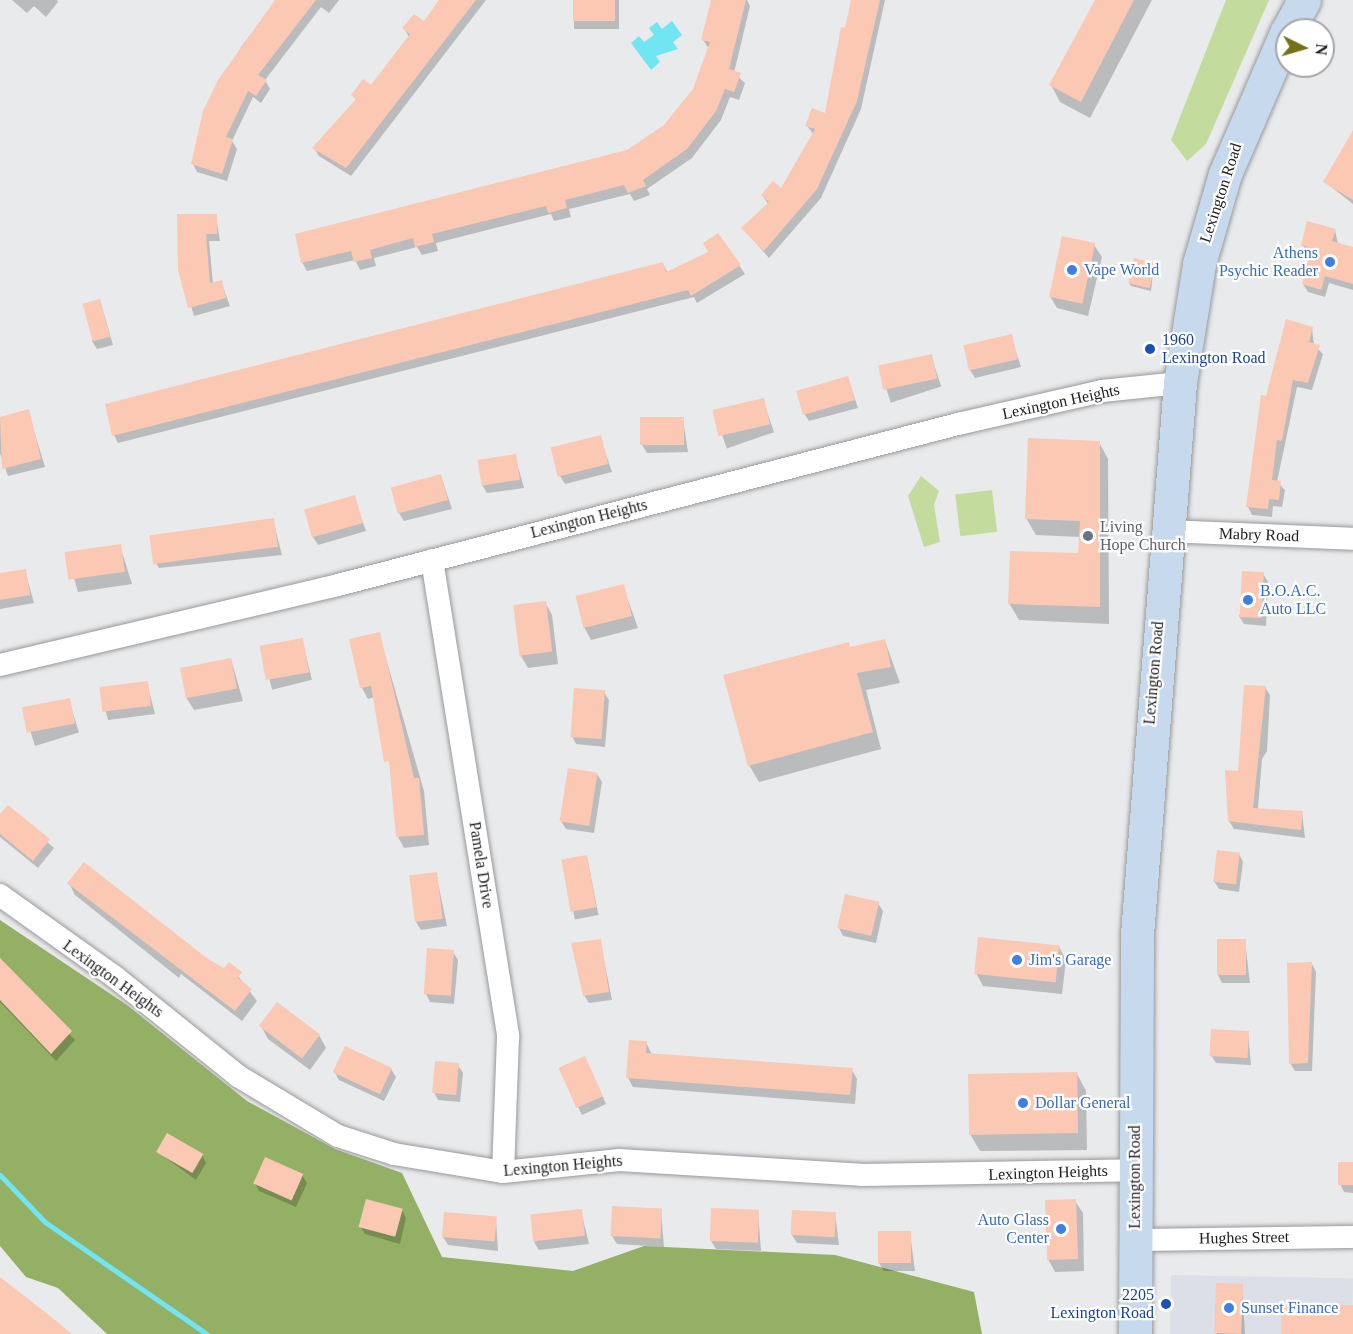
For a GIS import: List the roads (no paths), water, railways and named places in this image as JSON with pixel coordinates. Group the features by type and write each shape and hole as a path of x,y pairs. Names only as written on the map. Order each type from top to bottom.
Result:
{"highway":[{"name":"Lexington Road","path":"1294,18 1304,0"},
{"name":"Lexington Road","path":"1135,1334 1137,935 1166,531 1180,383 1199,264 1225,174 1275,59"}],"street":[{"name":"Lexington Heights","path":"0,665 432,560 958,424 1102,391 1180,383"},
{"name":"Mabry Road","path":"1166,531 1353,539"},
{"name":"Pamela Drive","path":"432,560 508,1036 503,1172"},
{"name":"Lexington Heights","path":"0,895 115,977 238,1076 338,1136 394,1154 503,1172 620,1160 861,1175 1135,1170"},
{"name":"Hughes Street","path":"1135,1240 1353,1236"}],"water":[{"path":"672,21 682,35 673,42 678,49 656,56 660,62 651,70 631,43 639,36 644,42 654,35 649,28 657,22 662,29"}],"waterway":[{"path":"0,1175 45,1222 207,1334"}],"place":[{"name":"Athens Psychic Reader","path":"1330,262"},
{"name":"Vape World","path":"1072,270"},
{"name":"1960 Lexington Road","path":"1150,349"},
{"name":"Living Hope Church","path":"1088,536"},
{"name":"B.O.A.C. Auto LLC","path":"1248,600"},
{"name":"Jim's Garage","path":"1017,960"},
{"name":"Dollar General","path":"1023,1103"},
{"name":"Auto Glass Center","path":"1061,1229"},
{"name":"2205 Lexington Road","path":"1166,1304"},
{"name":"Sunset Finance","path":"1229,1308"}]}
